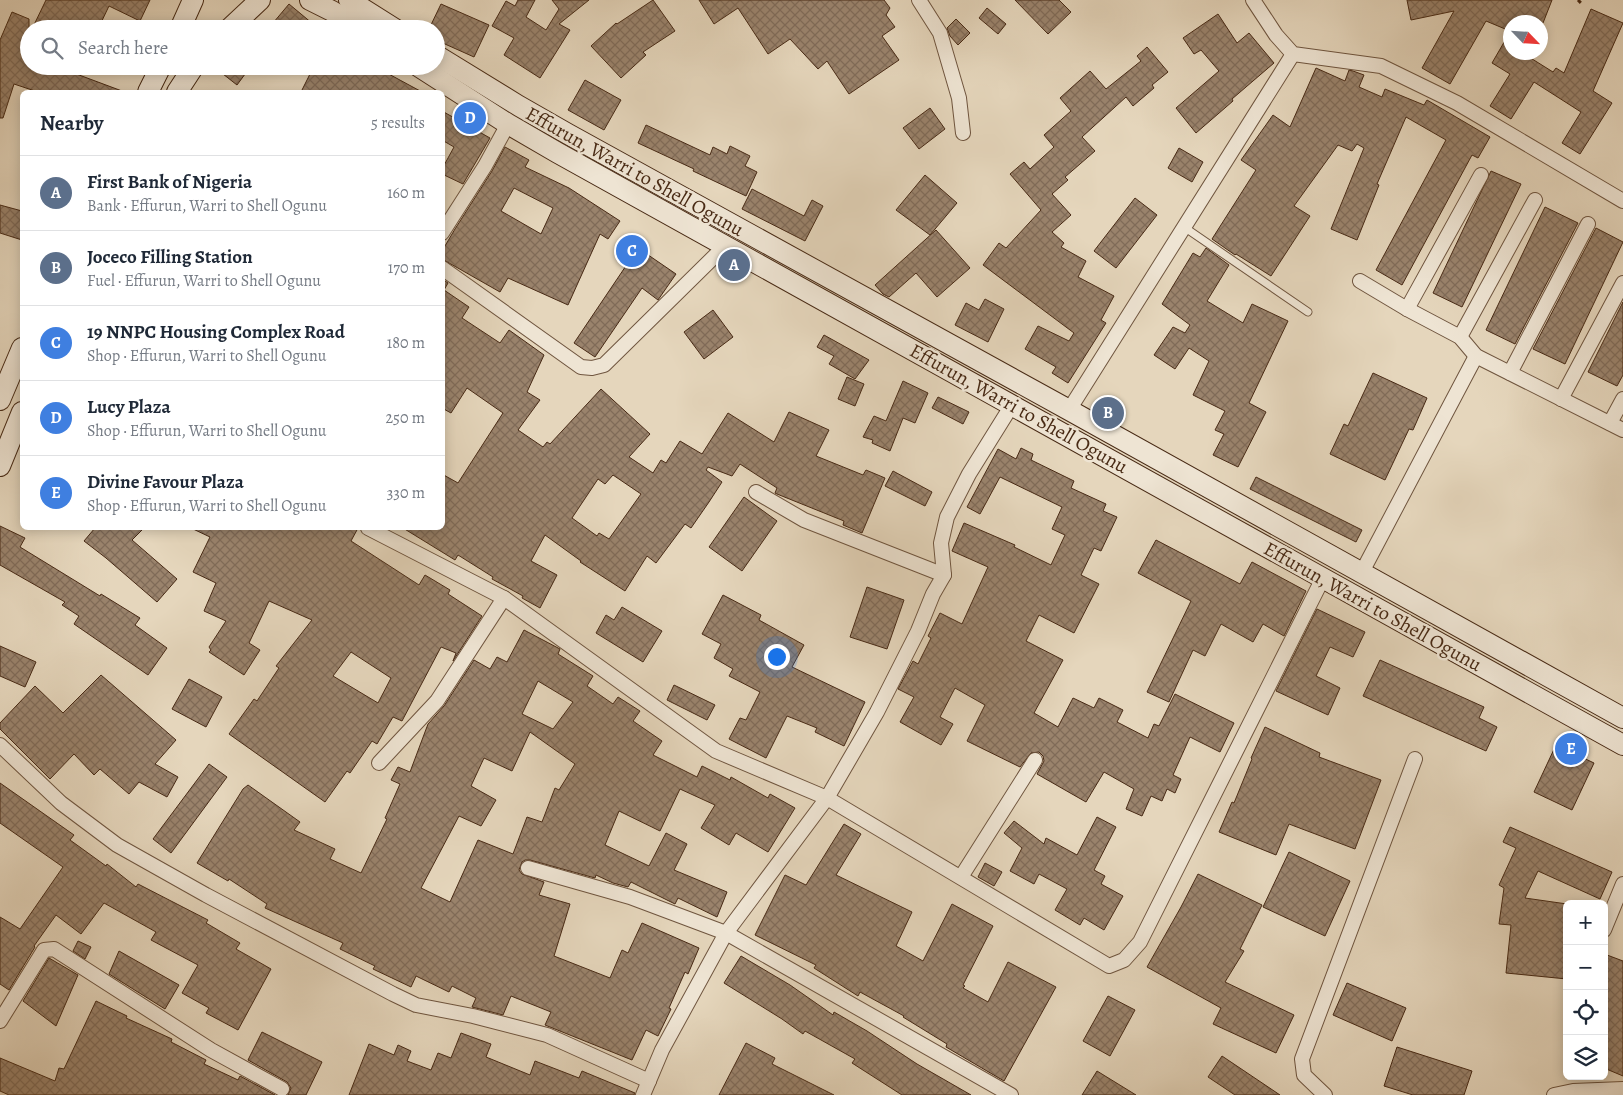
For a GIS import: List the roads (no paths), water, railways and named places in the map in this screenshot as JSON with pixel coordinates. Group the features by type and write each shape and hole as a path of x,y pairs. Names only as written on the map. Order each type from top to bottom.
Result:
{"street":[{"path":"184,20 193,0"},
{"path":"239,20 260,0"},
{"path":"310,0 346,20"},
{"path":"349,0 380,20"},
{"path":"919,0 940,33 960,98 963,133"},
{"path":"1253,0 1276,35 1292,54 1381,66 1457,103 1623,201"},
{"path":"1069,410 1292,54"},
{"name":"Effurun, Warri to Shell Ogunu","path":"445,61 576,139 1623,718"},
{"path":"149,90 156,75"},
{"path":"178,90 188,75"},
{"name":"Effurun, Warri to Shell Ogunu","path":"432,75 508,124 1623,745"},
{"path":"445,228 485,166 508,124"},
{"path":"1407,309 1481,175"},
{"path":"1460,337 1535,200"},
{"path":"1510,373 1588,224"},
{"path":"445,270 581,367 592,368 604,365 726,245"},
{"path":"1360,281 1460,337 1476,356 1623,430"},
{"path":"1561,399 1623,284"},
{"path":"0,400 20,353"},
{"path":"1362,572 1476,356"},
{"path":"1610,423 1623,399"},
{"path":"643,1095 662,1050 726,933 827,798 877,712 918,631 933,594 944,575 940,543 947,517 970,474 1012,405"},
{"path":"0,466 20,417"},
{"path":"756,492 804,520 944,575"},
{"path":"372,530 504,598 716,751 827,798 1109,966 1124,960 1140,942 1323,578"},
{"path":"380,763 437,701 504,598"},
{"path":"0,745 61,803 117,845 206,895 393,994 416,1005 473,1016 547,1035 649,1081"},
{"path":"1317,1093 1304,1074 1302,1059 1415,759"},
{"path":"961,877 1035,760"},
{"path":"528,868 630,896 726,933 1010,1095"},
{"path":"1608,920 1623,884"},
{"path":"0,1021 44,950 54,949 211,1050 282,1089"},
{"path":"1554,1095 1623,1089"}],"lane":[{"path":"1183,227 1308,312"}],"place":[{"name":"Lucy Plaza","path":"470,118"},
{"name":"19 NNPC Housing Complex Road","path":"632,251"},
{"name":"First Bank of Nigeria","path":"734,265"},
{"name":"Joceco Filling Station","path":"1108,413"},
{"name":"Divine Favour Plaza","path":"1571,749"}]}
